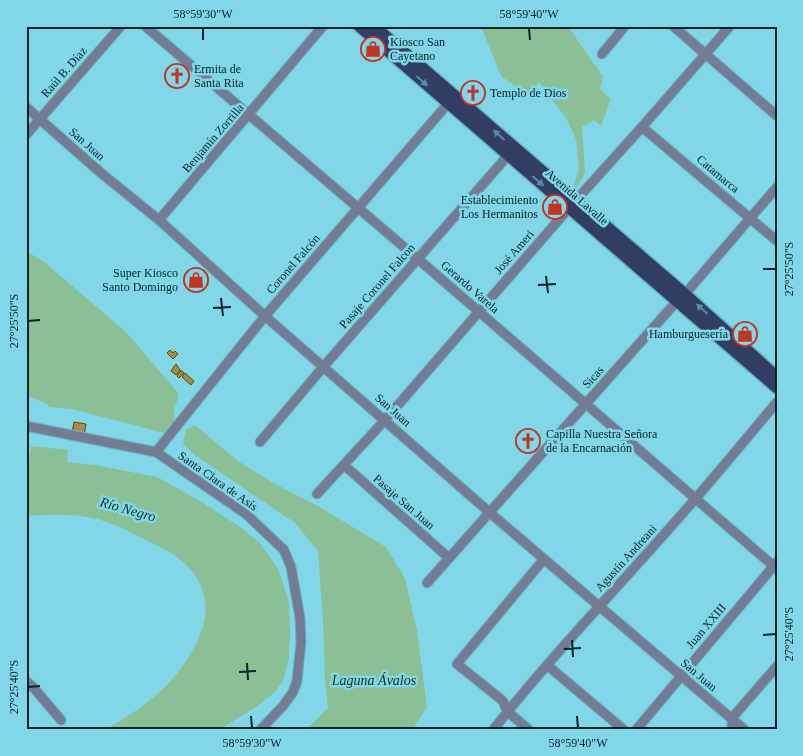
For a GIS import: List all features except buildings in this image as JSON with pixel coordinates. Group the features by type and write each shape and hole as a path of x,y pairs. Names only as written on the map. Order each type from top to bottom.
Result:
{"main road":[{"name":"Avenida Lavalle","path":"358,26 451,100 681,298 777,377"},
{"name":"Avenida Lavalle","path":"374,26 451,100"},
{"name":"Avenida Lavalle","path":"681,298 777,388"}],"street":[{"name":"Raúl B. Díaz","path":"26,135 121,26"},
{"name":"Gerardo Varela","path":"145,26 776,566"},
{"name":"Benjamín Zorrilla","path":"159,220 323,26"},
{"path":"602,54 625,26"},
{"path":"674,26 777,116"},
{"name":"José Ameri","path":"317,494 385,420 572,204 730,26"},
{"name":"Coronel Falcón","path":"156,452 265,316 451,100"},
{"name":"San Juan","path":"26,107 101,173 159,220 265,316 489,512 745,730"},
{"name":"Catamarca","path":"642,127 777,241"},
{"name":"Pasaje Coronel Falcon","path":"260,442 511,152"},
{"name":"Sicas","path":"427,583 681,298 777,187"},
{"name":"Agustín Andreani","path":"493,730 547,665 696,499 777,402"},
{"name":"Santa Clara de Asís","path":"26,426 156,452 246,514 284,550 291,567 298,602 302,642 297,682 293,692 283,706 260,730"},
{"name":"Pasaje San Juan","path":"344,465 449,558"},
{"path":"529,730 507,711 503,701 457,664 544,559"},
{"name":"Juan XXIII","path":"636,730 776,566"},
{"path":"547,665 624,730"},
{"path":"731,730 732,718 777,666"},
{"path":"26,681 61,720"}],"water":[{"path":"481,26 571,26 570,29 603,77 600,89 611,99 601,126 594,120 582,127 585,173 572,192 579,169 576,139 566,118 539,82 530,97 501,76"},
{"path":"26,251 43,261 126,332 179,394 174,410 174,423 164,433 72,409 49,407 47,404 26,395"},
{"name":"Laguna Ávalos","path":"195,425 238,461 386,547 405,578 417,631 427,707 412,730 306,730 328,708 318,551 295,523 196,456 183,444 186,430"},
{"name":"Río Negro","path":"31,446 68,450 67,462 95,465 157,477 202,502 243,529 260,543 277,567 289,604 289,659 283,681 275,692 259,705 219,730 105,730 153,698 179,670 191,653 200,635 206,610 205,598 198,580 182,561 125,529 89,517 73,515 26,516 26,458 29,458"}],"place":[{"name":"Kiosco San Cayetano","path":"373,49"},
{"name":"Ermita de Santa Rita","path":"177,76"},
{"name":"Templo de Dios","path":"473,93"},
{"name":"Establecimiento Los Hermanitos","path":"555,207"},
{"name":"Super Kiosco Santo Domingo","path":"196,280"},
{"name":"Hamburguesería","path":"745,334"},
{"name":"Capilla Nuestra Señora de la Encarnación","path":"528,441"}]}
